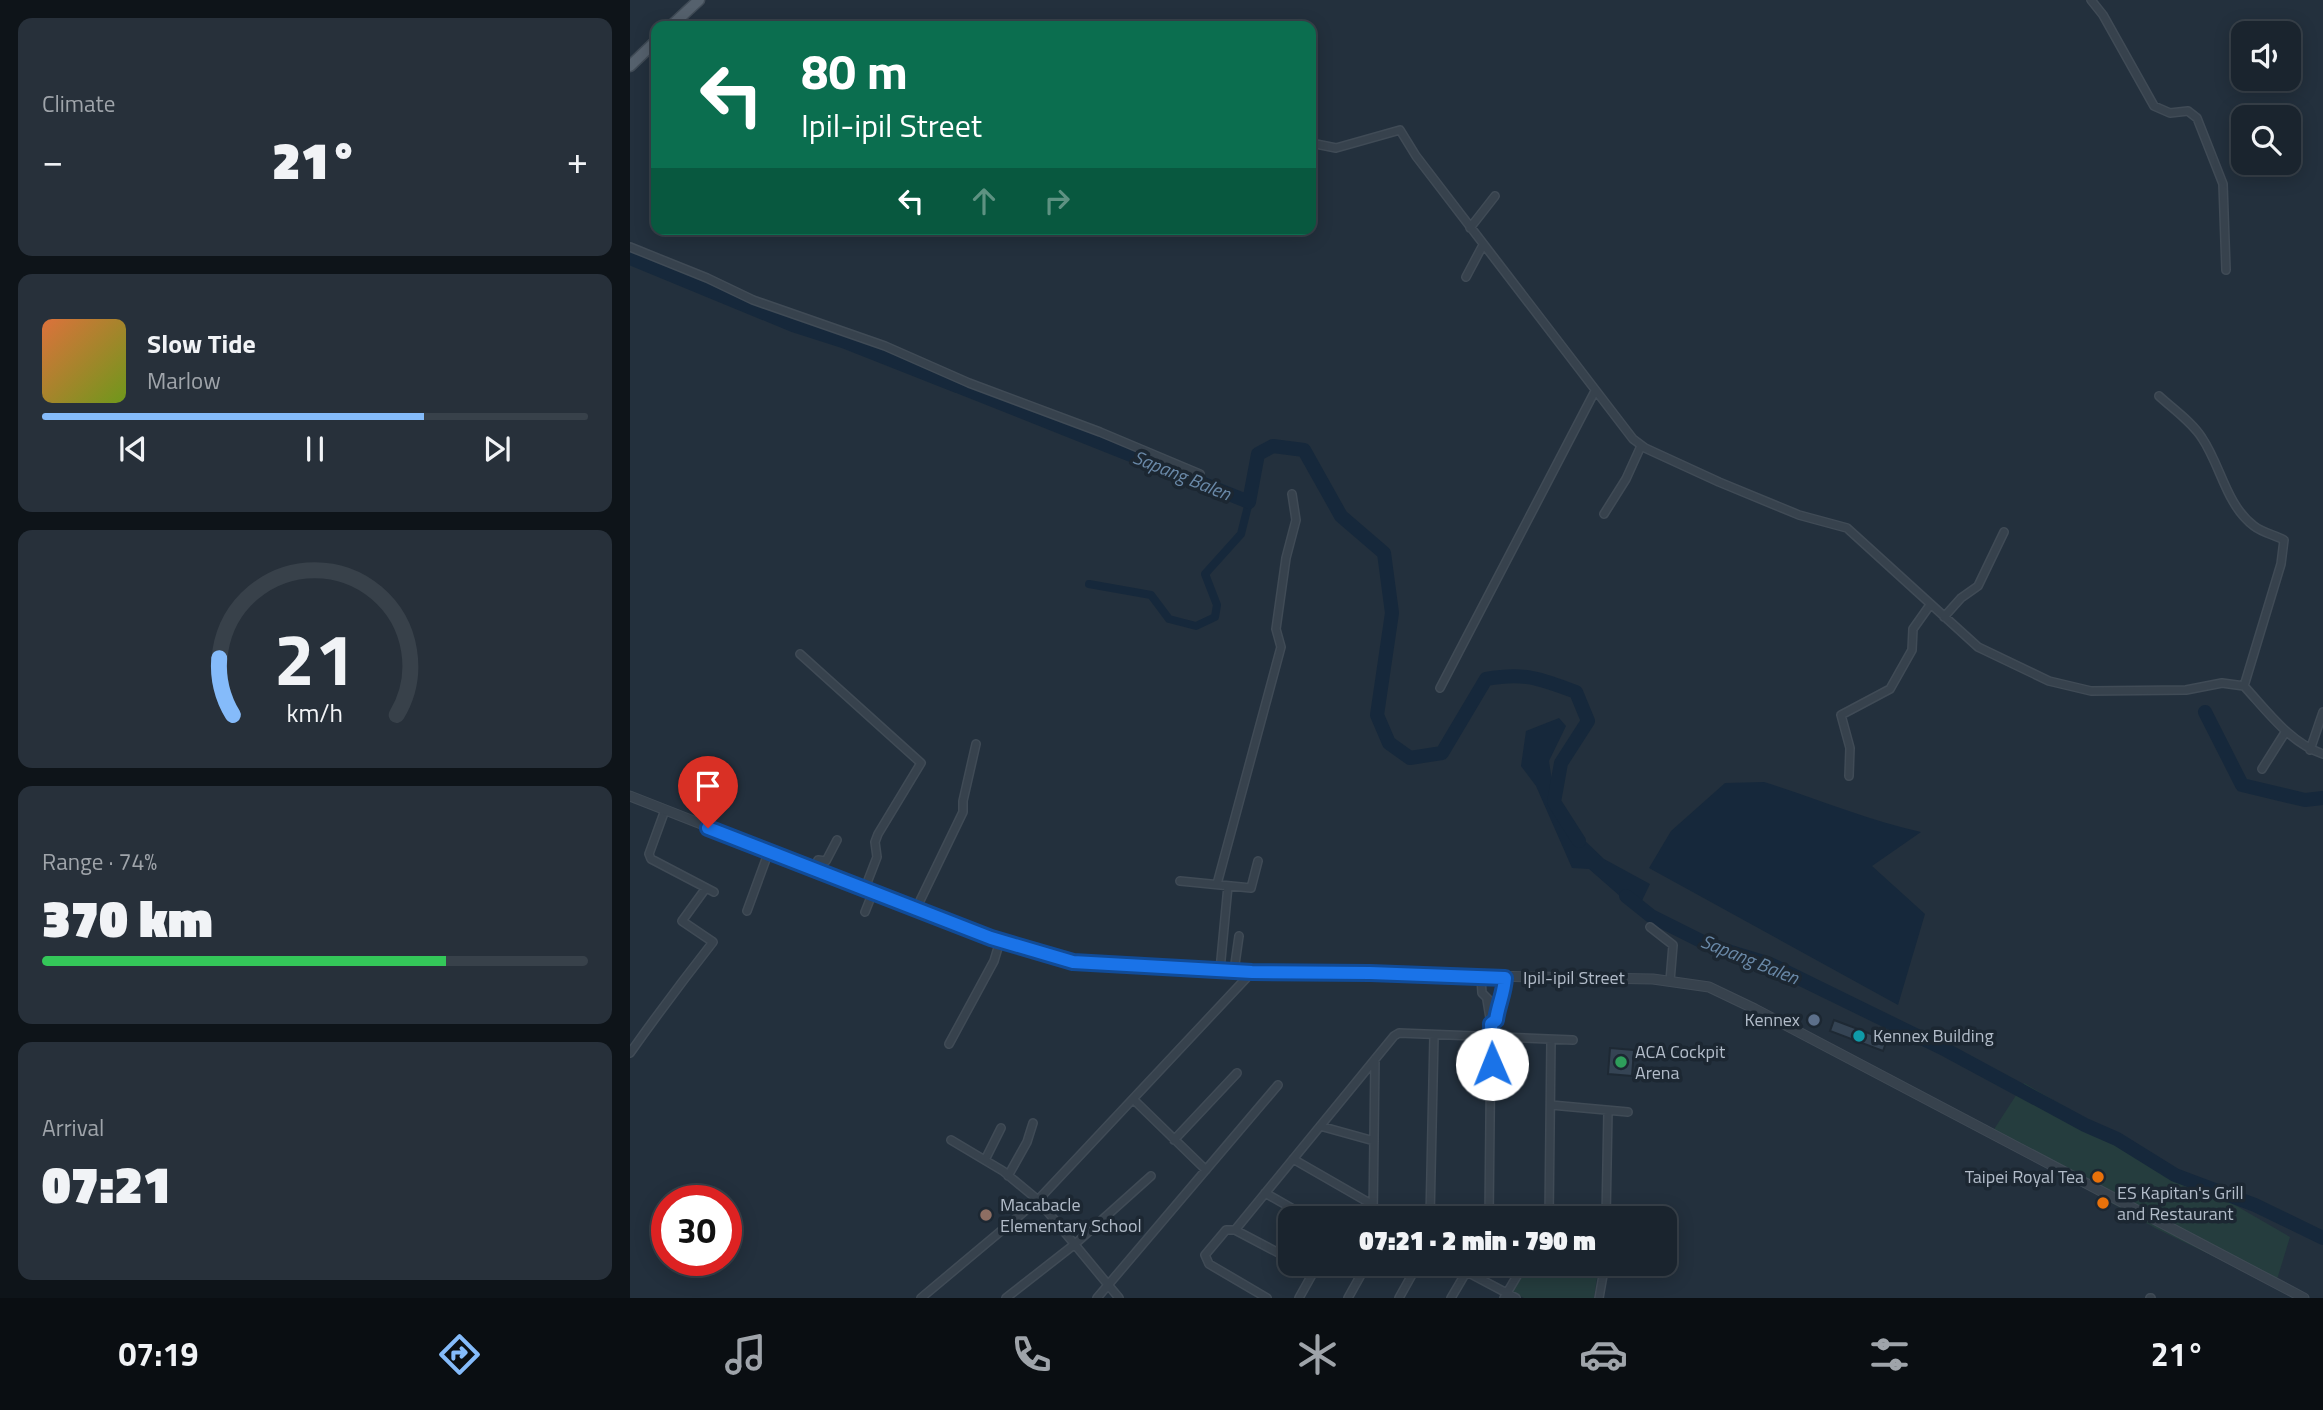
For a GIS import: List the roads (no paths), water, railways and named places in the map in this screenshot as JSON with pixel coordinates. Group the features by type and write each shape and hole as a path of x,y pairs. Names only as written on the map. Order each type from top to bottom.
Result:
{"main road":[{"path":"676,21 699,0"},
{"path":"630,66 651,46"}],"street":[{"path":"2091,0 2103,15 2154,106 2170,113 2188,111 2197,118 2223,184 2226,270"},
{"path":"1316,144 1336,148 1400,130 1416,156 1625,431 1642,446 1799,514 1847,528 1971,642 1994,656 2049,681 2080,690 2186,690 2222,684 2244,686 2286,731 2310,750 2323,754"},
{"path":"1470,228 1495,196"},
{"path":"1466,277 1483,245"},
{"path":"630,247 708,278 753,300 885,346 969,383 1100,432 1200,474"},
{"path":"1440,688 1595,391"},
{"path":"2159,396 2201,435 2215,459 2228,492 2250,523 2257,529 2284,540 2281,564 2244,686"},
{"path":"1604,514 1626,479 1642,446"},
{"path":"1217,884 1281,647 1276,629 1286,558 1296,520 1292,494"},
{"path":"1944,617 1961,598 1978,586 2004,532"},
{"path":"1850,776 1850,748 1841,715 1890,689 1912,650 1913,629 1930,605"},
{"path":"800,654 921,762 878,834 877,857 866,912"},
{"path":"2310,750 2323,712"},
{"path":"2262,769 2286,731"},
{"path":"916,909 963,812 976,744"},
{"name":"Ipil-ipil Street","path":"630,796 1000,941 1073,962 1252,972 1670,981 1709,987 1755,1009 2283,1293 2304,1298"},
{"path":"664,810 649,857 714,892"},
{"path":"814,868 818,860 826,860 837,840"},
{"path":"747,911 769,851"},
{"path":"1181,881 1251,888 1258,861"},
{"path":"1220,970 1228,886"},
{"path":"630,1053 664,1003 713,942 682,921 706,888"},
{"path":"1650,927 1673,945 1670,981"},
{"path":"1234,971 1239,936"},
{"path":"949,1044 994,961 1000,941"},
{"path":"921,1298 1038,1200 1252,972"},
{"path":"1481,977 1482,993 1487,1000 1493,1038 1489,1206"},
{"path":"1491,1024 1496,1020 1499,1003 1504,995 1505,978"},
{"path":"1487,1000 1499,1003"},
{"path":"1236,1230 1389,1040 1399,1033 1573,1040"},
{"path":"1430,1206 1434,1036"},
{"path":"1549,1206 1552,1040"},
{"path":"1293,1159 1373,1205 1375,1059"},
{"path":"1174,1140 1237,1073"},
{"path":"1097,1298 1278,1085"},
{"path":"1134,1100 1206,1170"},
{"path":"1551,1105 1628,1112"},
{"path":"1605,1206 1608,1111"},
{"path":"1008,1176 1033,1123"},
{"path":"1320,1126 1374,1141"},
{"path":"985,1160 1001,1128"},
{"path":"951,1140 985,1160 1038,1200 1119,1298"},
{"path":"1006,1298 1074,1244 1151,1176"},
{"path":"1265,1194 1286,1206"},
{"path":"1267,1298 1206,1260 1205,1255 1226,1230 1236,1230 1278,1253"},
{"path":"1299,1298 1311,1276"},
{"path":"1348,1298 1360,1276"},
{"path":"1399,1298 1411,1276"},
{"path":"1451,1298 1464,1276"},
{"path":"1473,1276 1506,1296 1516,1298"},
{"path":"1506,1296 1517,1276"},
{"path":"1599,1298 1603,1276"}],"water":[{"path":"1559,718 1566,726 1549,761 1557,814 1604,859 1650,884 1637,911 1589,869 1572,868 1536,786 1521,766 1526,731"},
{"path":"1764,782 1921,832 1872,866 1925,914 1898,1005 1649,868 1671,831 1725,783"}],"waterway":[{"name":"Sapang Balen","path":"630,258 793,325 843,341 957,386"},
{"name":"Sapang Balen","path":"960,387 1249,502 1258,454 1273,446 1304,450 1341,516 1384,553 1392,613 1377,715 1389,743 1410,758 1442,753 1486,679 1512,676 1532,678 1576,692 1588,721 1561,763 1554,802 1579,841"},
{"path":"1089,584 1151,595 1169,619 1196,626 1215,617 1217,605 1205,574 1241,534 1249,502"},
{"path":"2205,712 2242,785 2305,800 2323,798"},
{"name":"Sapang Balen","path":"1626,896 1651,916 1711,946 1770,964 1946,1050 2085,1125 2117,1139 2175,1175 2255,1205 2323,1238"}],"place":[{"name":"Kennex","path":"1814,1020"},
{"name":"Kennex Building","path":"1859,1036"},
{"name":"ACA Cockpit Arena","path":"1621,1062"},
{"name":"Taipei Royal Tea","path":"2098,1177"},
{"name":"ES Kapitan's Grill and Restaurant","path":"2103,1203"},
{"name":"Macabacle Elementary School","path":"986,1215"}]}
